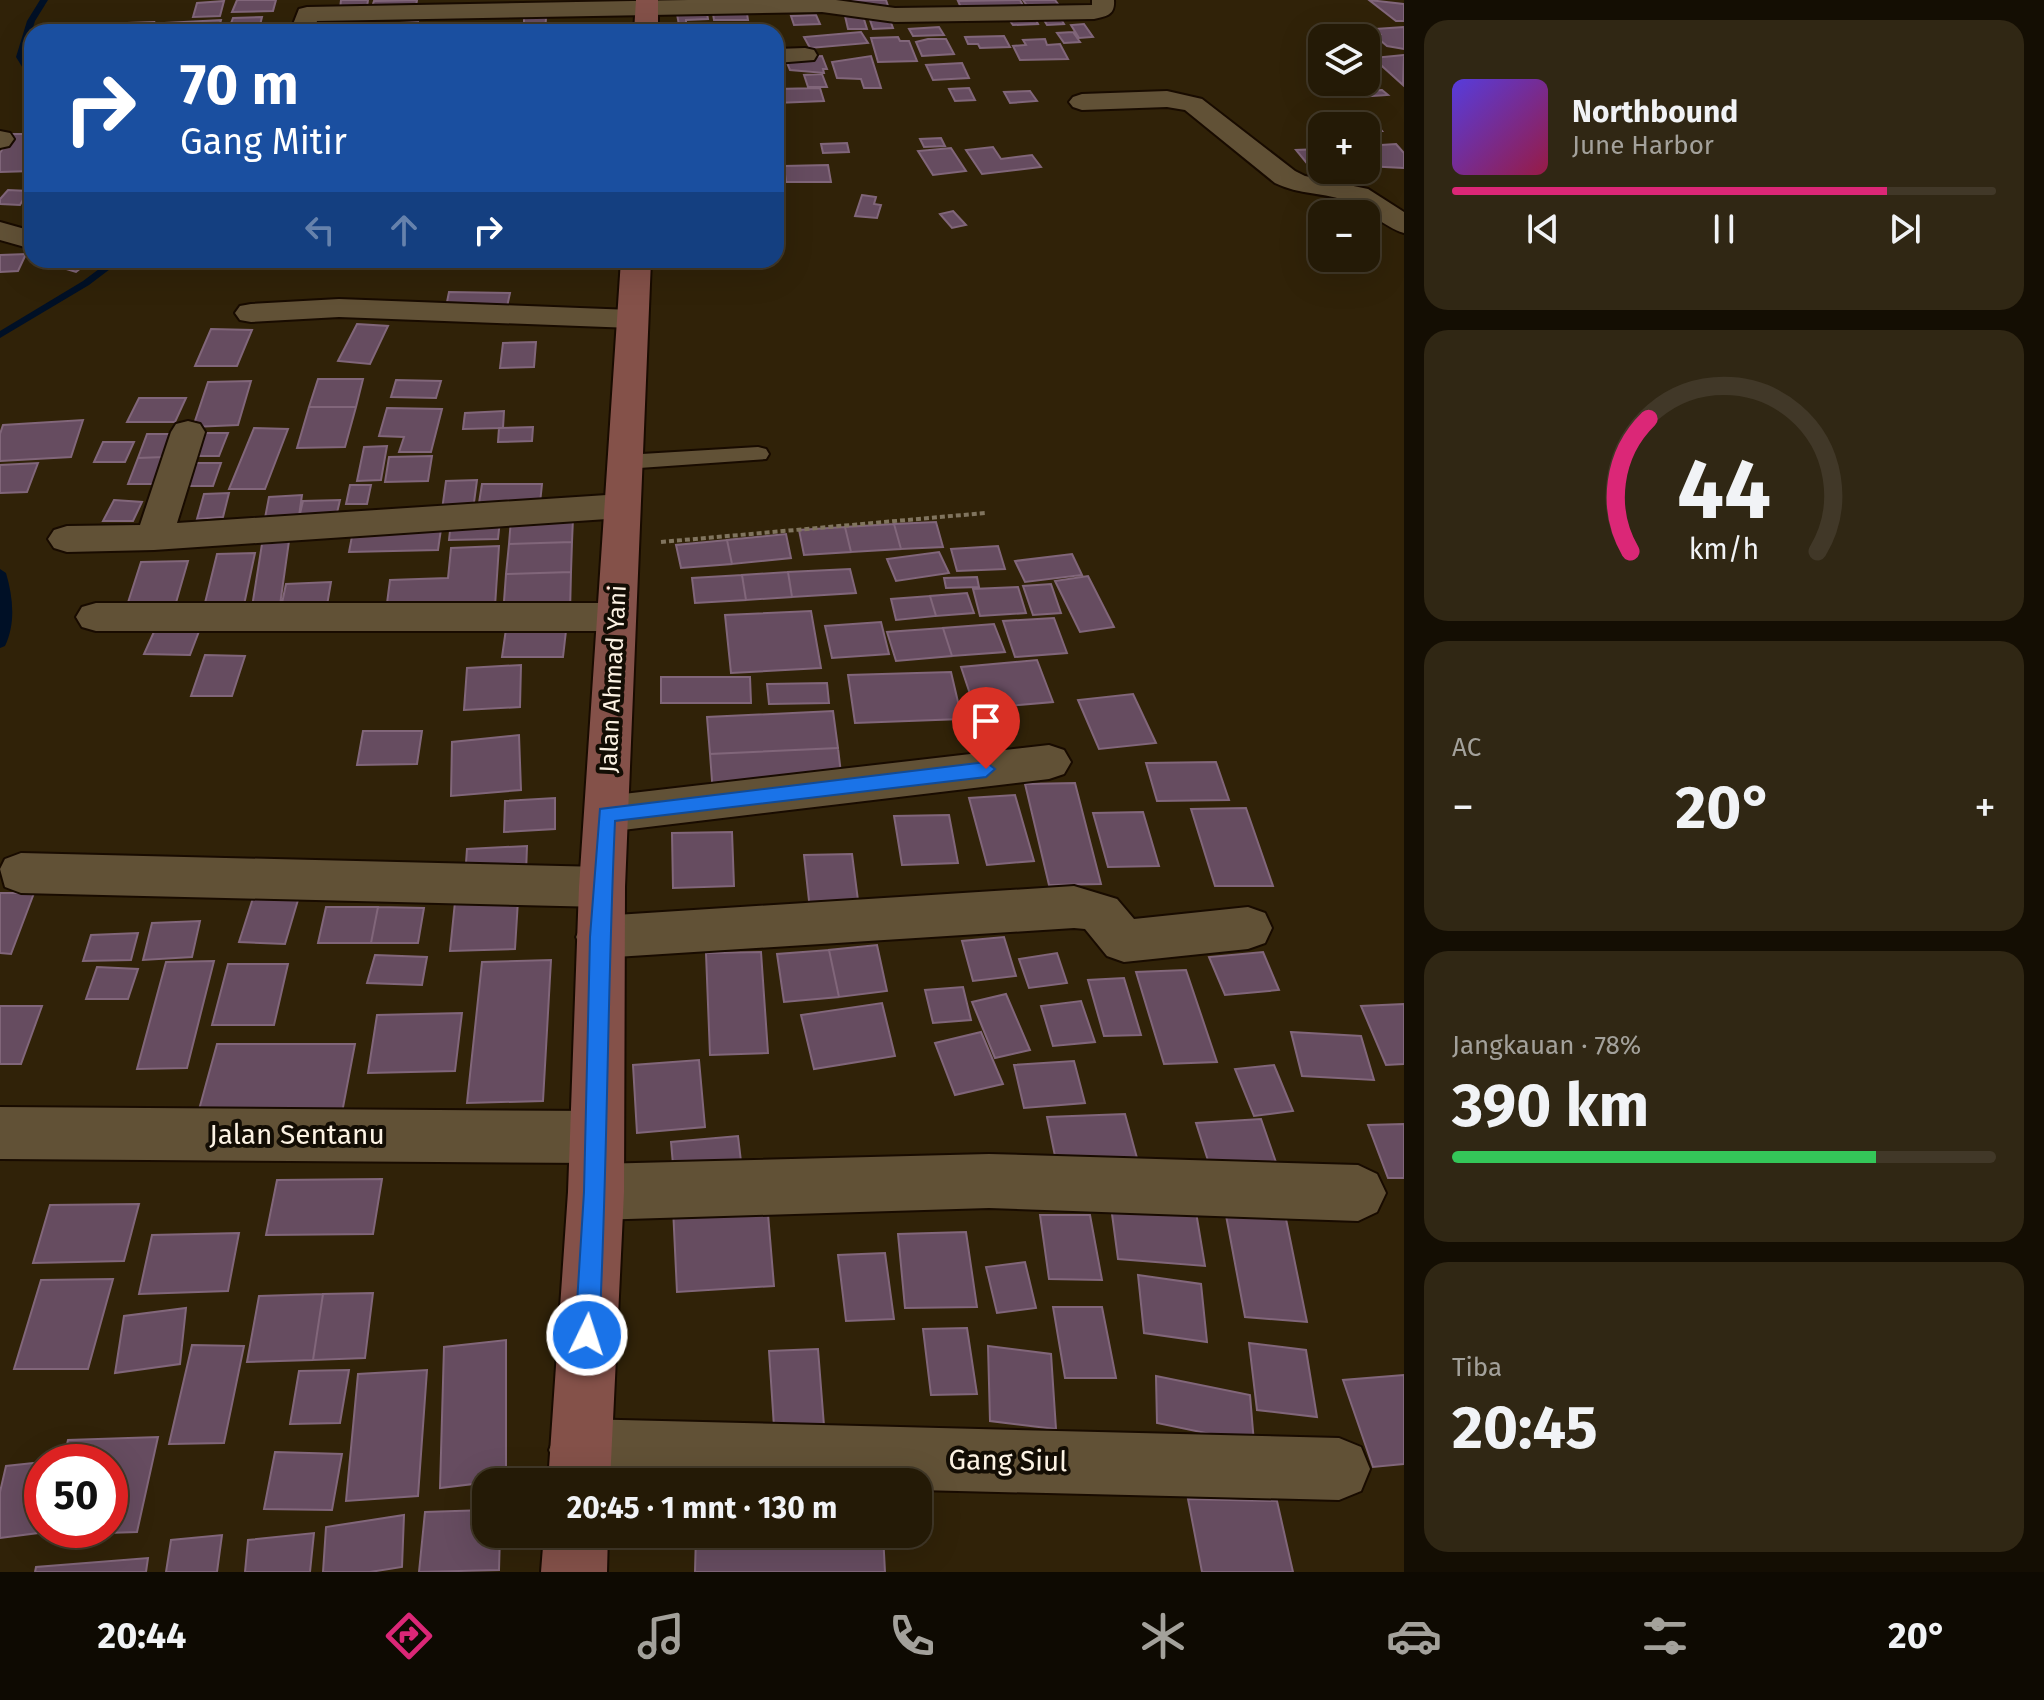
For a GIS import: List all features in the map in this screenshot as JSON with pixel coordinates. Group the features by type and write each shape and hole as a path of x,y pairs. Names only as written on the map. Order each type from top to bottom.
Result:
{"main road":[{"path":"649,24 655,5"},
{"name":"Jalan Ahmad Yani","path":"579,1466 596,1192 602,887 635,268"},
{"path":"574,1572 575,1548"}],"street":[{"path":"307,15 655,5 822,5 868,13 917,14 1094,12 1103,9 1103,0"},
{"path":"784,56 805,55"},
{"path":"1082,102 1167,99 1193,104 1285,177 1297,183 1358,195 1404,224"},
{"path":"0,231 24,238"},
{"path":"251,313 339,308 632,319"},
{"path":"154,537 188,432"},
{"path":"67,539 154,537 622,505"},
{"path":"96,617 616,617"},
{"path":"606,814 1049,762"},
{"path":"21,873 602,887"},
{"path":"600,937 1074,907 1098,910 1107,916 1113,931 1124,941 1248,928"},
{"name":"Jalan Sentanu","path":"0,1133 595,1137"},
{"path":"596,1192 989,1181 1358,1193"},
{"name":"Gang Siul","path":"579,1466 1339,1469"}],"lane":[{"path":"622,505 758,454"}],"path":[{"path":"622,505 985,513"}],"building":[{"path":"237,0 276,0 273,11 232,12"},
{"path":"341,0 368,0 367,7 340,9"},
{"path":"417,0 416,6 372,7 374,1"},
{"path":"848,0 886,0 888,6 850,6"},
{"path":"1020,0 1025,9 962,10 958,1"},
{"path":"1023,0 1055,0 1061,8 1030,10"},
{"path":"1369,0 1404,4 1404,21 1396,21"},
{"path":"224,1 220,16 193,17 197,3"},
{"path":"746,7 748,20 714,20 712,8"},
{"path":"706,8 708,19 686,20 686,24 679,24 676,9"},
{"path":"1057,12 1064,24 1047,25 1044,20 1036,20 1038,24 1013,25 1005,14"},
{"path":"816,15 820,24 794,25 791,16"},
{"path":"845,16 863,16 867,29 848,29"},
{"path":"262,17 260,24 231,24 233,18"},
{"path":"524,18 546,18 546,24 524,24"},
{"path":"221,20 220,24 165,23"},
{"path":"870,20 890,20 893,28 873,29"},
{"path":"154,22 153,24 99,24"},
{"path":"1084,24 1093,37 1079,38 1071,25"},
{"path":"939,27 944,35 913,36 909,29"},
{"path":"1404,27 1404,49 1387,46 1380,40 1380,29"},
{"path":"861,32 868,43 810,48 804,37"},
{"path":"1073,32 1080,42 1064,43 1057,33"},
{"path":"1004,36 1010,47 980,48 978,44 968,44 965,37"},
{"path":"898,37 900,41 909,41 917,61 878,62 871,38"},
{"path":"946,39 954,54 922,56 916,42"},
{"path":"1045,39 1047,45 1060,44 1068,59 1020,60 1013,46 1026,45 1023,40"},
{"path":"1404,55 1403,85 1380,64 1380,57"},
{"path":"822,56 827,69 823,69 824,73 790,70 785,58"},
{"path":"871,56 881,88 864,88 861,79 837,78 832,62"},
{"path":"962,63 969,78 933,80 926,65"},
{"path":"822,74 827,87 808,87 804,75"},
{"path":"820,88 824,101 784,103 784,89"},
{"path":"969,88 975,100 955,101 949,89"},
{"path":"1030,91 1037,101 1010,103 1004,92"},
{"path":"12,134 24,134 24,171 0,172 0,153"},
{"path":"941,138 945,146 924,147 920,139"},
{"path":"847,143 849,152 823,153 821,144"},
{"path":"1396,144 1404,153 1404,168 1380,167 1380,145"},
{"path":"993,147 1001,159 1032,155 1041,167 982,174 966,150"},
{"path":"951,148 966,171 933,175 918,151"},
{"path":"1296,150 1308,150 1308,165"},
{"path":"828,165 831,182 786,182 784,166"},
{"path":"8,190 24,191 20,205 0,204 0,199"},
{"path":"862,195 876,197 874,204 881,205 877,218 855,216"},
{"path":"953,211 966,225 952,228 940,214"},
{"path":"24,254 24,258 18,271 0,272 0,255"},
{"path":"449,292 510,293 507,307 446,307"},
{"path":"357,324 388,326 370,364 338,361"},
{"path":"211,329 252,330 237,366 195,366"},
{"path":"536,342 534,367 500,368 503,343"},
{"path":"318,379 363,379 356,407 309,407"},
{"path":"396,380 441,381 436,398 391,397"},
{"path":"251,381 238,425 193,427 208,382"},
{"path":"139,398 186,398 175,422 127,422"},
{"path":"309,407 356,407 345,447 297,448"},
{"path":"387,408 442,409 431,452 399,452 404,437 379,436"},
{"path":"504,411 503,428 463,429 465,413"},
{"path":"83,420 71,457 0,461 3,425"},
{"path":"533,427 532,441 498,442 499,428"},
{"path":"254,428 288,429 265,489 229,489"},
{"path":"195,433 228,433 219,456 186,456"},
{"path":"147,434 173,434 164,457 138,458"},
{"path":"103,442 134,442 125,462 94,462"},
{"path":"387,446 381,480 357,481 364,447"},
{"path":"432,456 428,481 385,482 389,457"},
{"path":"164,457 155,484 128,484 138,458"},
{"path":"38,463 27,492 0,493 0,465"},
{"path":"183,463 221,463 213,486 174,486"},
{"path":"477,480 473,510 442,510 446,481"},
{"path":"482,484 542,484 540,503 479,503"},
{"path":"350,485 371,485 367,504 346,504"},
{"path":"229,493 223,517 197,519 204,494"},
{"path":"302,495 299,516 265,518 269,497"},
{"path":"114,500 142,502 133,521 103,521"},
{"path":"340,500 336,517 299,518 303,501"},
{"path":"573,518 572,542 509,544 511,519"},
{"path":"500,520 498,539 449,540 451,522"},
{"path":"936,522 943,547 901,549 894,524"},
{"path":"894,524 901,549 851,552 845,527"},
{"path":"845,527 851,552 804,555 799,530"},
{"path":"441,529 438,550 349,552 353,531"},
{"path":"786,534 791,558 732,564 727,540"},
{"path":"727,540 732,564 681,568 676,545"},
{"path":"289,541 280,605 252,607 262,544"},
{"path":"572,542 571,572 506,574 509,544"},
{"path":"499,546 495,606 386,611 390,580 448,578 451,548"},
{"path":"998,546 1005,569 957,571 951,549"},
{"path":"939,552 949,573 896,581 887,559"},
{"path":"255,553 244,605 204,607 217,554"},
{"path":"1072,554 1082,575 1025,582 1015,561"},
{"path":"188,561 173,613 124,615 141,562"},
{"path":"850,569 856,593 792,597 788,572"},
{"path":"571,572 570,613 503,615 506,574"},
{"path":"788,572 792,597 746,600 742,575"},
{"path":"742,575 746,600 695,603 692,578"},
{"path":"1088,576 1114,627 1080,632 1055,581"},
{"path":"977,577 979,587 946,588 944,578"},
{"path":"331,582 326,611 280,613 286,584"},
{"path":"1051,584 1061,613 1033,615 1023,586"},
{"path":"1018,587 1026,613 980,616 973,589"},
{"path":"967,593 974,613 936,616 930,596"},
{"path":"930,596 936,616 896,620 891,599"},
{"path":"811,611 821,668 731,673 725,615"},
{"path":"1054,618 1067,653 1015,657 1003,621"},
{"path":"507,622 567,622 563,657 502,657"},
{"path":"881,622 889,654 832,658 825,626"},
{"path":"994,624 1005,652 952,656 943,628"},
{"path":"157,625 201,626 190,655 144,654"},
{"path":"943,628 952,656 896,661 887,632"},
{"path":"205,655 245,656 232,696 191,696"},
{"path":"1037,660 1053,702 975,709 961,667"},
{"path":"521,665 520,707 464,710 467,668"},
{"path":"951,672 962,719 855,723 848,675"},
{"path":"661,677 750,677 751,703 661,703"},
{"path":"827,683 829,703 769,704 767,684"},
{"path":"1133,694 1156,743 1099,749 1078,700"},
{"path":"833,711 838,748 710,754 707,717"},
{"path":"363,731 422,731 417,764 357,765"},
{"path":"519,735 521,790 451,796 452,742"},
{"path":"838,748 842,782 713,794 710,754"},
{"path":"1216,762 1229,800 1157,801 1146,763"},
{"path":"1075,783 1101,884 1049,885 1025,784"},
{"path":"1015,795 1034,861 987,865 969,798"},
{"path":"555,798 555,829 504,832 505,801"},
{"path":"1246,808 1273,886 1215,886 1191,809"},
{"path":"1143,812 1159,866 1108,867 1093,813"},
{"path":"949,815 958,863 902,865 894,816"},
{"path":"732,832 734,886 673,888 672,833"},
{"path":"527,846 526,874 465,877 467,849"},
{"path":"852,854 859,908 810,910 804,855"},
{"path":"0,893 34,893 11,954 0,953"},
{"path":"253,898 298,900 285,944 239,942"},
{"path":"518,900 515,949 450,951 455,902"},
{"path":"326,907 378,907 371,943 318,943"},
{"path":"378,907 424,908 418,943 371,943"},
{"path":"200,921 192,957 143,960 152,923"},
{"path":"138,933 131,960 83,961 91,935"},
{"path":"1004,937 1016,976 973,981 962,941"},
{"path":"877,945 887,991 839,997 829,950"},
{"path":"829,950 839,997 784,1002 777,954"},
{"path":"761,952 768,1053 710,1055 706,953"},
{"path":"1263,952 1279,990 1225,995 1209,957"},
{"path":"1057,953 1067,983 1029,988 1019,959"},
{"path":"375,955 427,957 422,985 367,983"},
{"path":"551,960 543,1101 467,1103 482,962"},
{"path":"214,961 187,1068 137,1069 166,962"},
{"path":"228,964 288,964 274,1025 212,1025"},
{"path":"97,967 138,969 128,999 86,999"},
{"path":"1186,970 1217,1062 1164,1064 1136,972"},
{"path":"1124,978 1141,1035 1104,1036 1088,980"},
{"path":"963,987 971,1020 933,1023 925,990"},
{"path":"1006,994 1030,1050 995,1058 972,1002"},
{"path":"1081,1001 1095,1042 1053,1046 1041,1006"},
{"path":"882,1003 895,1056 814,1069 801,1015"},
{"path":"1404,1004 1404,1064 1386,1065 1361,1006"},
{"path":"0,1006 42,1006 21,1064 0,1064"},
{"path":"462,1013 455,1071 368,1073 377,1015"},
{"path":"981,1032 1003,1084 955,1095 935,1043"},
{"path":"1291,1032 1361,1036 1374,1080 1302,1076"},
{"path":"217,1044 355,1044 341,1118 197,1117"},
{"path":"699,1060 705,1127 637,1133 633,1065"},
{"path":"1074,1061 1085,1103 1024,1108 1014,1065"},
{"path":"1274,1065 1293,1111 1254,1116 1235,1069"},
{"path":"1125,1114 1137,1158 1056,1161 1047,1117"},
{"path":"1261,1119 1278,1168 1212,1173 1196,1123"},
{"path":"1404,1124 1404,1178 1388,1178 1368,1125"},
{"path":"738,1136 742,1170 674,1176 671,1142"},
{"path":"382,1179 373,1234 266,1235 277,1180"},
{"path":"1110,1199 1195,1206 1205,1266 1118,1259"},
{"path":"767,1202 774,1286 677,1292 673,1208"},
{"path":"139,1204 124,1261 33,1263 50,1205"},
{"path":"1225,1210 1285,1214 1307,1322 1245,1317"},
{"path":"1040,1215 1090,1215 1102,1280 1049,1279"},
{"path":"966,1232 977,1307 905,1308 898,1234"},
{"path":"239,1233 228,1291 139,1294 152,1235"},
{"path":"885,1253 894,1319 846,1321 838,1255"},
{"path":"1025,1262 1036,1308 997,1313 986,1267"},
{"path":"1138,1275 1201,1284 1207,1342 1144,1333"},
{"path":"113,1279 88,1369 14,1369 41,1280"},
{"path":"373,1293 365,1358 313,1360 323,1294"},
{"path":"323,1294 313,1360 247,1362 259,1296"},
{"path":"1053,1307 1102,1307 1116,1378 1065,1378"},
{"path":"186,1308 180,1364 115,1373 124,1316"},
{"path":"967,1328 977,1394 931,1395 923,1329"},
{"path":"506,1340 506,1468 472,1468 472,1484 440,1488 444,1347"},
{"path":"1249,1343 1306,1350 1317,1417 1257,1410"},
{"path":"192,1345 244,1346 224,1443 169,1444"},
{"path":"988,1346 1051,1354 1056,1429 990,1421"},
{"path":"818,1349 824,1426 774,1427 769,1351"},
{"path":"349,1370 340,1423 290,1424 299,1371"},
{"path":"427,1370 418,1496 346,1501 358,1374"},
{"path":"1404,1375 1404,1464 1373,1467 1343,1380"},
{"path":"1156,1376 1250,1395 1254,1443 1157,1423"},
{"path":"158,1437 137,1532 128,1532 128,1444 67,1444 68,1440"},
{"path":"275,1452 342,1454 332,1510 264,1509"},
{"path":"24,1464 24,1535 0,1538 0,1492 6,1466"},
{"path":"1188,1499 1277,1501 1293,1572 1202,1572"},
{"path":"472,1510 472,1548 500,1548 499,1570 419,1572 425,1512"},
{"path":"404,1515 402,1567 370,1572 323,1572 326,1527"},
{"path":"314,1533 310,1572 245,1572 248,1540"},
{"path":"222,1535 217,1572 166,1572 171,1540"},
{"path":"696,1548 884,1548 885,1572 695,1572"},
{"path":"148,1558 146,1572 35,1572 36,1567"}],"waterway":[{"path":"30,24 44,0"},
{"path":"24,44 20,57 24,63"},
{"path":"0,335 106,268"},
{"path":"0,573 6,608 0,643"}],"route":[{"path":"587,1335 596,1192 600,937 606,814 986,769"}]}
